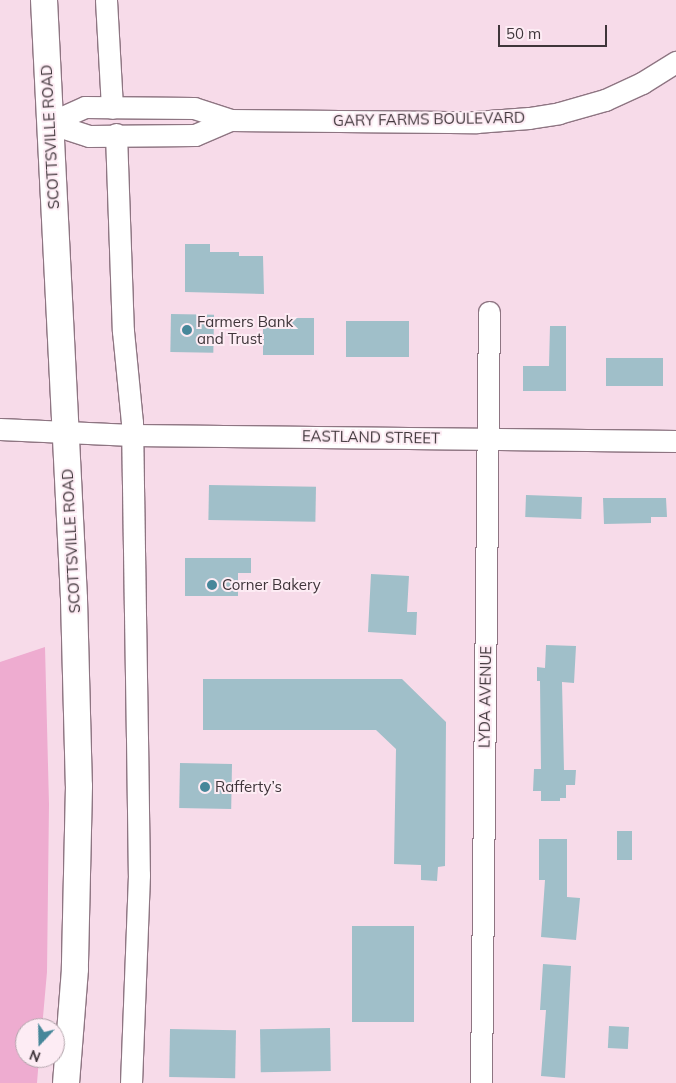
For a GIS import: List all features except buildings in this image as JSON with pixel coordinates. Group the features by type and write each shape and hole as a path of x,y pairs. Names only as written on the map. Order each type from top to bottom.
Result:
{"main road":[{"name":"SCOTTSVILLE ROAD","path":"44,0 74,608 79,786 75,969 66,1083"}],"street":[{"path":"106,0 112,108"},
{"name":"GARY FARMS BOULEVARD","path":"49,123 85,107 194,108 230,120 476,122 529,118 559,113 605,100 642,83 676,62"},
{"name":"GARY FARMS BOULEVARD","path":"49,123 89,136 116,134 195,135 230,120"},
{"path":"116,134 123,331 132,435 139,875 131,1083"},
{"name":"LYDA AVENUE","path":"481,1083 489,312"},
{"name":"EASTLAND STREET","path":"0,429 65,434 676,441"}],"shaded area":[{"path":"45,647 49,804 47,972 43,1018 15,1018 15,1068 38,1068 37,1083 0,1083 0,662"}],"place":[{"name":"Farmers Bank and Trust","path":"187,330"},
{"name":"Corner Bakery","path":"212,585"},
{"name":"Rafferty’s","path":"205,787"}]}
